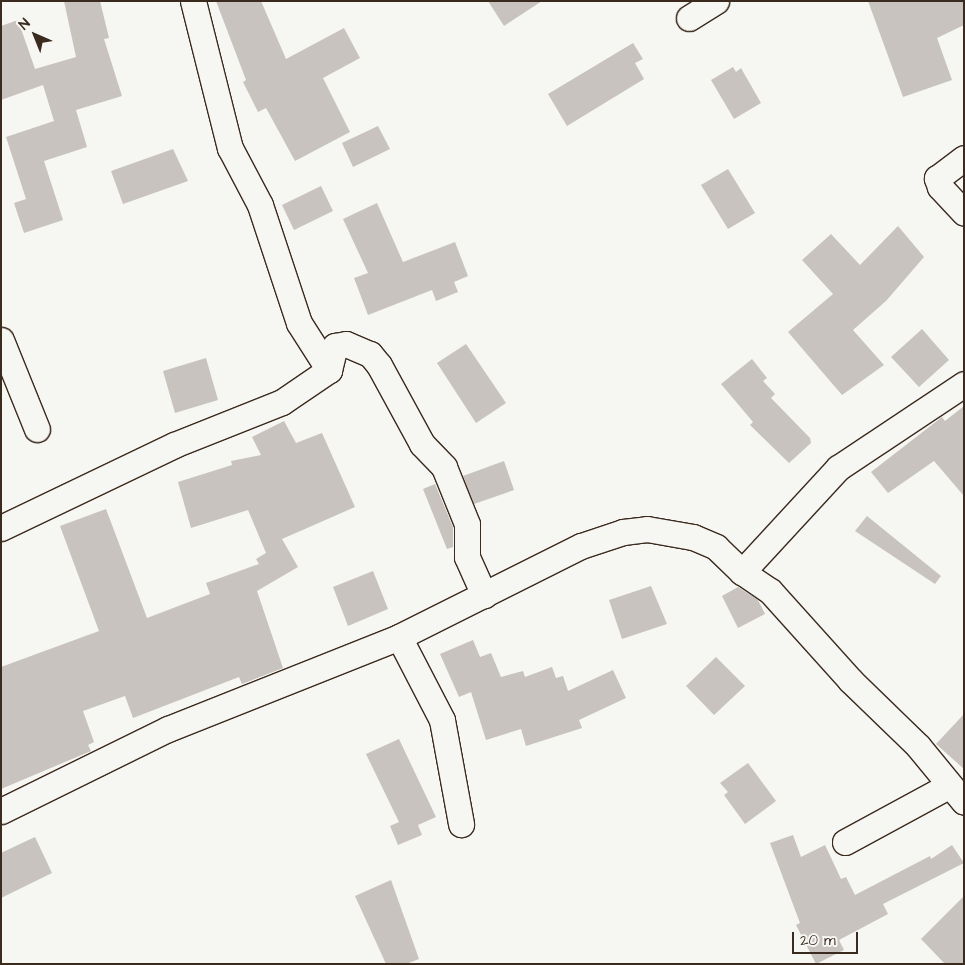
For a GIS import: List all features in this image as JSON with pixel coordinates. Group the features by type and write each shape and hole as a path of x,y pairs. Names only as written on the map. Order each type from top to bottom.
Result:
{"street":[{"path":"192,1 230,148 260,205 299,323 329,370"},
{"path":"689,18 716,1"},
{"path":"964,158 936,178 940,187 964,213"},
{"path":"1,340 37,429"},
{"path":"1,528 174,445 282,402 329,370 335,346 346,344 370,354 379,365 422,444 444,467 467,524 467,557 484,595"},
{"path":"742,572 838,468 964,384"},
{"path":"1,811 168,729 399,637 601,538 647,529 694,537 716,547 742,572 770,591 850,680 918,746 957,794 845,842"},
{"path":"399,637 442,720 461,824"}],"building":[{"path":"64,1 100,1 109,38 104,39 122,96 76,110 87,147 44,161 63,220 24,233 14,203 26,199 6,137 54,121 43,85 1,100 1,26 18,20 35,69 76,57"},
{"path":"216,1 261,1 286,59 344,28 360,58 323,78 350,132 295,161 266,108 258,112 243,82 246,80"},
{"path":"488,1 542,1 504,26"},
{"path":"868,1 964,1 964,25 937,38 952,80 903,97"},
{"path":"633,43 643,59 635,63 644,79 567,126 548,94"},
{"path":"733,67 736,72 741,68 761,103 734,119 711,80"},
{"path":"378,126 390,149 353,167 342,143"},
{"path":"173,149 188,181 123,204 111,171"},
{"path":"728,169 755,213 728,229 701,185"},
{"path":"321,186 333,211 294,230 282,205"},
{"path":"377,203 403,262 455,242 468,276 454,282 458,292 436,301 432,290 368,315 354,278 368,273 343,219"},
{"path":"898,226 924,257 886,301 853,330 884,365 842,395 788,332 833,294 802,260 831,234 860,265"},
{"path":"922,329 949,360 919,387 891,357"},
{"path":"466,344 506,403 476,423 437,363"},
{"path":"206,358 218,400 175,413 163,371"},
{"path":"752,359 767,378 763,381 775,394 771,398 810,438 811,443 789,463 750,425 753,422 721,384"},
{"path":"964,406 964,496 934,461 888,493 871,472 942,417 945,421"},
{"path":"284,421 296,443 322,433 355,507 282,539 298,567 257,591 283,668 242,684 239,677 133,718 125,696 83,711 94,742 88,745 91,751 1,789 1,667 99,631 60,526 106,509 147,618 210,594 206,583 259,564 256,559 266,553 248,510 191,528 178,482 232,465 231,461 261,455 252,437"},
{"path":"504,461 514,490 474,504 463,476"},
{"path":"435,484 453,527 453,547 447,549 423,489"},
{"path":"867,516 941,576 935,584 855,531"},
{"path":"373,571 388,609 348,626 333,587"},
{"path":"651,586 667,624 622,639 609,600"},
{"path":"738,587 758,600 765,614 738,628 722,596"},
{"path":"473,640 480,657 491,653 501,677 523,671 525,677 552,667 556,678 563,676 568,691 613,670 626,698 579,720 582,728 526,746 521,729 486,740 471,692 459,697 440,654"},
{"path":"716,657 745,686 714,715 686,686"},
{"path":"964,714 964,769 936,744"},
{"path":"399,739 436,817 418,825 422,835 398,845 390,826 399,822 366,754"},
{"path":"748,763 776,801 745,824 724,795 728,792 720,783"},
{"path":"793,835 801,857 825,845 841,879 846,877 855,895 930,856 931,859 952,845 964,863 883,904 888,914 839,940 844,950 816,964 796,925 800,923 770,843"},
{"path":"35,837 52,873 1,898 1,853"},
{"path":"391,880 419,959 406,964 386,964 355,896"},
{"path":"964,896 964,964 945,964 921,939"}]}
